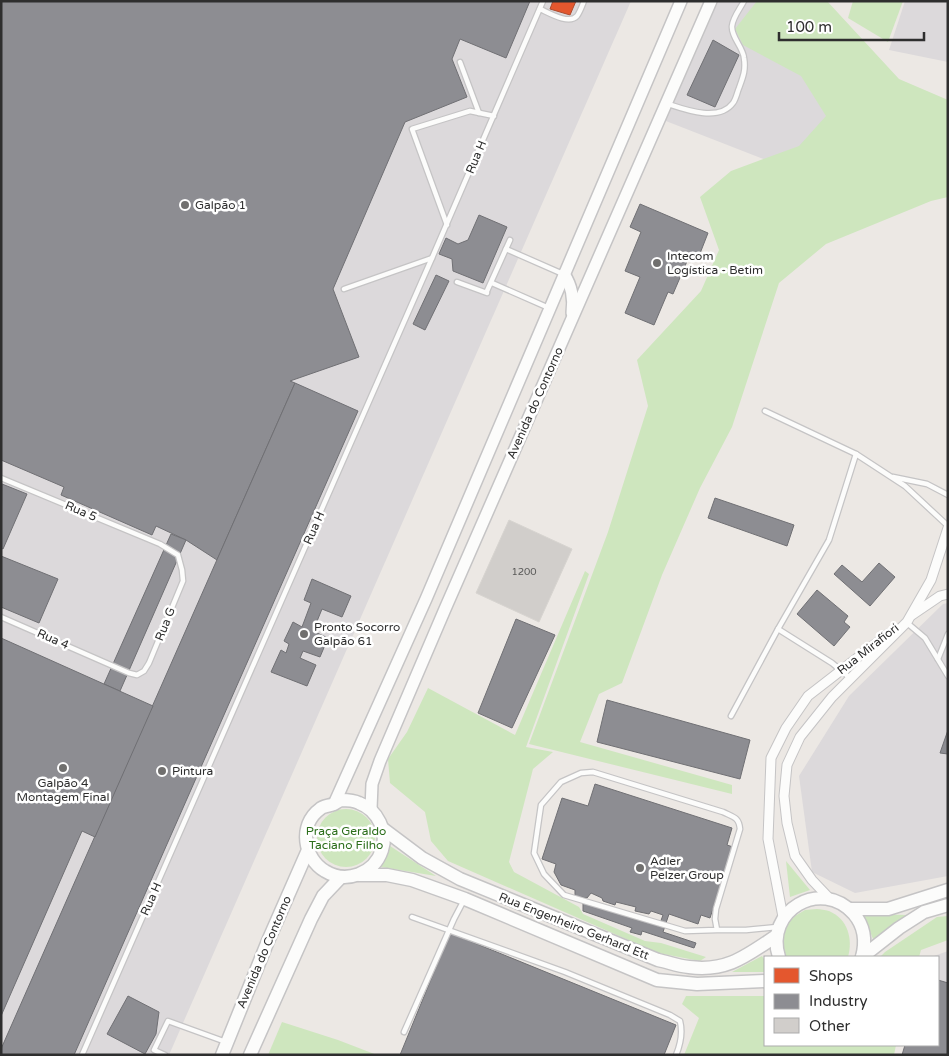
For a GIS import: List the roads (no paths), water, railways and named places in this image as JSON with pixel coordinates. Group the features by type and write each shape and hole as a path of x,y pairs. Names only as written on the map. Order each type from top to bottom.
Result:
{"main road":[{"path":"340,800 362,803 370,809 378,818 384,839 382,850 373,865 359,875 350,877 330,874 320,868 308,850 306,839 312,817 320,808 340,800"},
{"name":"Rua Engenheiro Gerhard Ett","path":"382,828 422,858 460,880 658,960 689,967 716,967 734,963 750,953 779,927 793,908 805,901 818,898 832,900"},
{"name":"Avenida do Contorno","path":"222,1055 268,941 308,850"},
{"name":"Rua Engenheiro Gerhard Ett","path":"359,875 387,875 412,880 465,899 657,980 697,984 764,981"},
{"path":"250,1055 311,919 323,896 341,877"},
{"path":"849,909 888,909 948,890"},
{"path":"832,900 841,903 858,919 863,931 865,944 862,956"},
{"path":"863,956 899,928 924,912 948,906"},
{"path":"779,927 776,949 779,956"}],"street":[{"name":"Avenida do Contorno","path":"334,804 422,608 680,1"},
{"name":"Avenida do Contorno","path":"370,809 372,784 380,761 711,1"},
{"path":"564,274 572,291 571,322"},
{"path":"908,620 930,580 948,527"},
{"path":"908,620 940,596 948,594"},
{"name":"Rua Mirafiori","path":"779,927 768,839 771,758 786,728 808,696 908,620"},
{"name":"Rua Mirafiori","path":"832,900 812,880 795,856 787,823 784,796 787,766 800,737 832,697 908,620"}],"lane":[{"name":"Rua H","path":"82,1055 543,1"},
{"path":"540,9 568,20 578,15 584,1"},
{"path":"666,104 687,111 715,114 724,111 733,102 745,74 744,56 732,27 734,19 744,1"},
{"path":"460,62 479,113"},
{"path":"446,225 412,129 470,111 494,116"},
{"path":"457,282 487,292 510,240"},
{"path":"506,250 564,274"},
{"path":"344,289 432,258"},
{"path":"492,283 549,308"},
{"path":"765,411 856,454 905,486 948,527"},
{"path":"731,716 829,540 856,454"},
{"path":"890,476 927,484 948,495"},
{"name":"Rua 5","path":"1,478 160,544"},
{"name":"Rua G","path":"104,662 137,674 144,671 149,663 183,581 178,555 160,544"},
{"name":"Rua 4","path":"1,617 104,662"},
{"path":"908,620 925,638 948,676"},
{"path":"778,629 832,662 850,678"},
{"path":"938,659 948,634"},
{"path":"717,930 716,909 740,829 740,823 737,818 593,772 581,773 561,782 541,805 534,853 544,874 564,895 685,931 746,930 779,927"},
{"path":"404,1032 449,930 465,899"},
{"path":"412,917 565,972 670,1015 680,1021 682,1030 680,1045 676,1055"},
{"path":"165,1055 154,1050 169,1019 227,1042"}],"place":[{"name":"Galpão 1","path":"185,205"},
{"name":"Intecom Logística - Betim","path":"657,263"},
{"name":"Pronto Socorro Galpão 61","path":"304,634"},
{"name":"Galpão 4 Montagem Final","path":"63,768"},
{"name":"Pintura","path":"162,771"},
{"name":"Adler Pelzer Group","path":"640,868"}],"park label":[{"name":"Praça Geraldo Taciano Filho","path":"346,838"}]}
